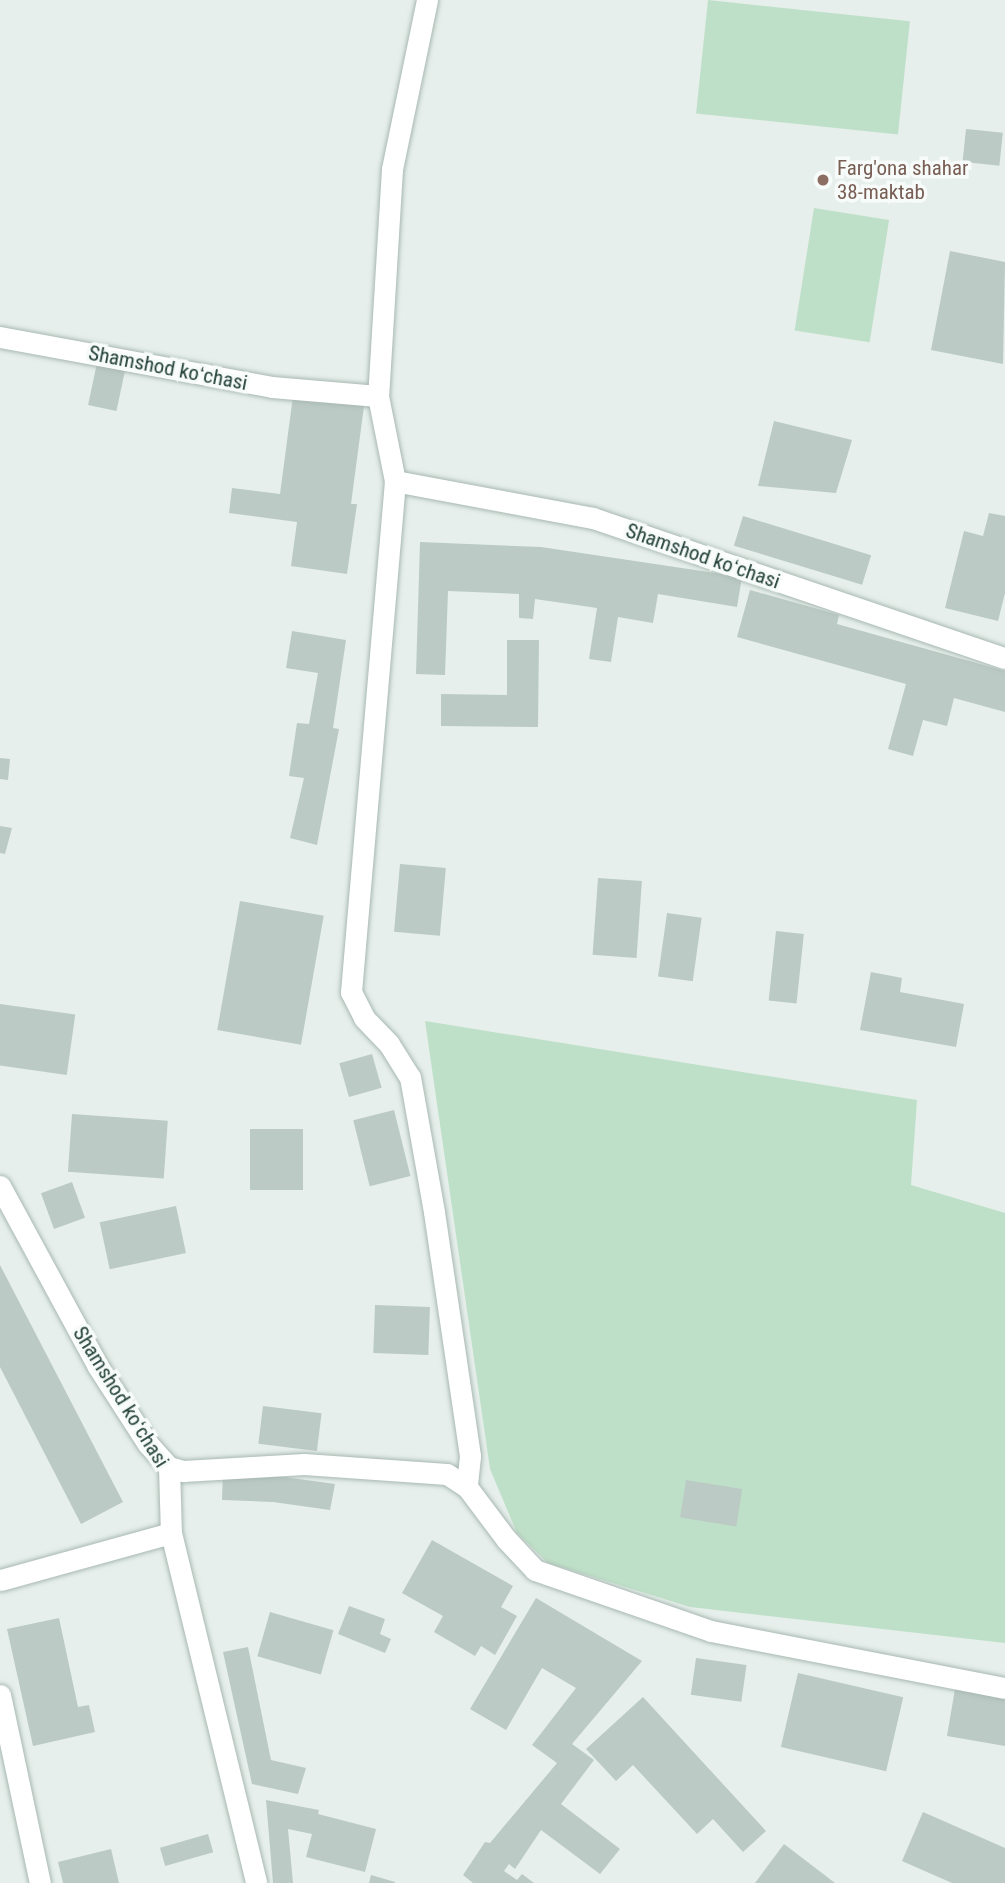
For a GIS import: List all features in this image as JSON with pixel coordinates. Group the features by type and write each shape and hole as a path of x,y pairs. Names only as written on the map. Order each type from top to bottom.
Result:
{"street":[{"path":"427,0 392,169 378,396 395,481 351,992 364,1018 389,1044 410,1077 434,1212 470,1455 467,1487"},
{"name":"Shamshod koʻchasi","path":"0,337 272,387 378,396"},
{"name":"Shamshod koʻchasi","path":"395,481 593,518 1005,658"},
{"name":"Shamshod koʻchasi","path":"0,1186 96,1365 148,1444 169,1466 171,1533 256,1883"},
{"path":"169,1466 183,1471 304,1464 447,1474 467,1487 506,1539 535,1570 711,1631 1005,1688"},
{"path":"0,1580 171,1533"},
{"path":"0,1695 40,1883"}],"green space":[{"path":"708,0 910,21 898,135 696,113"},
{"path":"814,208 889,220 870,342 795,330"},
{"path":"425,1021 917,1100 911,1185 1005,1213 1005,1643 690,1607 548,1563 517,1533 490,1469"}],"building":[{"path":"966,129 1003,133 999,166 963,162"},
{"path":"950,251 1005,262 1003,364 931,350"},
{"path":"97,363 125,369 116,411 88,405"},
{"path":"293,396 364,406 351,504 357,504 347,574 291,566 297,522 229,513 232,488 280,494"},
{"path":"774,421 852,440 836,493 758,486"},
{"path":"989,513 1005,516 1005,593 998,621 945,608 964,531 983,536"},
{"path":"743,516 871,555 862,585 734,546"},
{"path":"420,542 541,547 742,577 737,607 658,594 653,623 618,617 611,662 589,659 597,608 535,599 533,619 519,618 519,594 448,591 445,675 416,674"},
{"path":"750,590 839,615 837,624 1005,671 1005,712 954,698 947,726 923,720 913,756 888,749 906,684 737,637"},
{"path":"292,631 346,640 333,728 339,729 317,845 290,838 304,778 289,776 297,723 309,724 318,673 286,668"},
{"path":"507,640 539,640 538,727 441,726 441,694 507,695"},
{"path":"0,758 10,759 8,780 0,779"},
{"path":"0,826 12,828 5,854 0,853"},
{"path":"400,864 446,868 440,936 394,932"},
{"path":"598,878 642,881 637,958 593,955"},
{"path":"240,901 324,916 301,1045 217,1030"},
{"path":"667,913 702,918 693,981 658,976"},
{"path":"776,931 804,934 797,1004 769,1001"},
{"path":"871,972 902,978 900,992 964,1004 956,1047 860,1030"},
{"path":"0,1004 75,1015 67,1075 0,1066"},
{"path":"372,1054 382,1088 349,1097 339,1063"},
{"path":"394,1110 410,1176 370,1186 353,1120"},
{"path":"72,1114 168,1121 164,1179 68,1172"},
{"path":"250,1129 303,1129 303,1190 250,1190"},
{"path":"72,1182 85,1218 54,1229 41,1193"},
{"path":"176,1206 186,1253 110,1269 100,1222"},
{"path":"0,1265 123,1502 81,1524 0,1367"},
{"path":"375,1305 430,1307 428,1355 373,1353"},
{"path":"263,1406 322,1413 317,1451 258,1444"},
{"path":"223,1473 277,1476 335,1484 330,1510 273,1502 222,1500"},
{"path":"686,1480 742,1489 736,1526 680,1518"},
{"path":"432,1540 513,1586 501,1607 517,1616 495,1655 481,1646 475,1656 434,1632 443,1616 402,1593"},
{"path":"536,1598 642,1661 572,1744 594,1760 561,1804 620,1849 600,1874 541,1830 515,1869 509,1864 504,1871 517,1880 522,1874 534,1883 473,1883 463,1875 485,1842 490,1843 557,1763 532,1745 576,1688 542,1668 506,1730 470,1709"},
{"path":"349,1606 385,1619 380,1634 391,1639 385,1653 338,1634"},
{"path":"270,1612 333,1630 321,1674 257,1656"},
{"path":"59,1618 78,1707 89,1705 95,1732 33,1746 7,1629"},
{"path":"248,1647 271,1760 306,1768 298,1794 252,1784 223,1652"},
{"path":"696,1658 747,1665 741,1702 691,1695"},
{"path":"798,1673 903,1697 886,1771 781,1747"},
{"path":"956,1683 1005,1692 1005,1746 947,1736"},
{"path":"643,1697 766,1831 743,1852 713,1819 697,1834 633,1765 616,1781 586,1749"},
{"path":"266,1800 319,1810 318,1814 376,1829 365,1872 306,1857 312,1834 288,1829 293,1883 273,1883"},
{"path":"923,1812 1005,1848 1005,1883 952,1883 902,1861"},
{"path":"208,1834 213,1852 165,1866 160,1848"},
{"path":"784,1844 835,1883 755,1883"},
{"path":"111,1849 119,1883 63,1883 58,1862"},
{"path":"371,1875 395,1882 395,1883 369,1883"}],"place":[{"name":"Farg'ona shahar 38-maktab","path":"823,180"}]}
